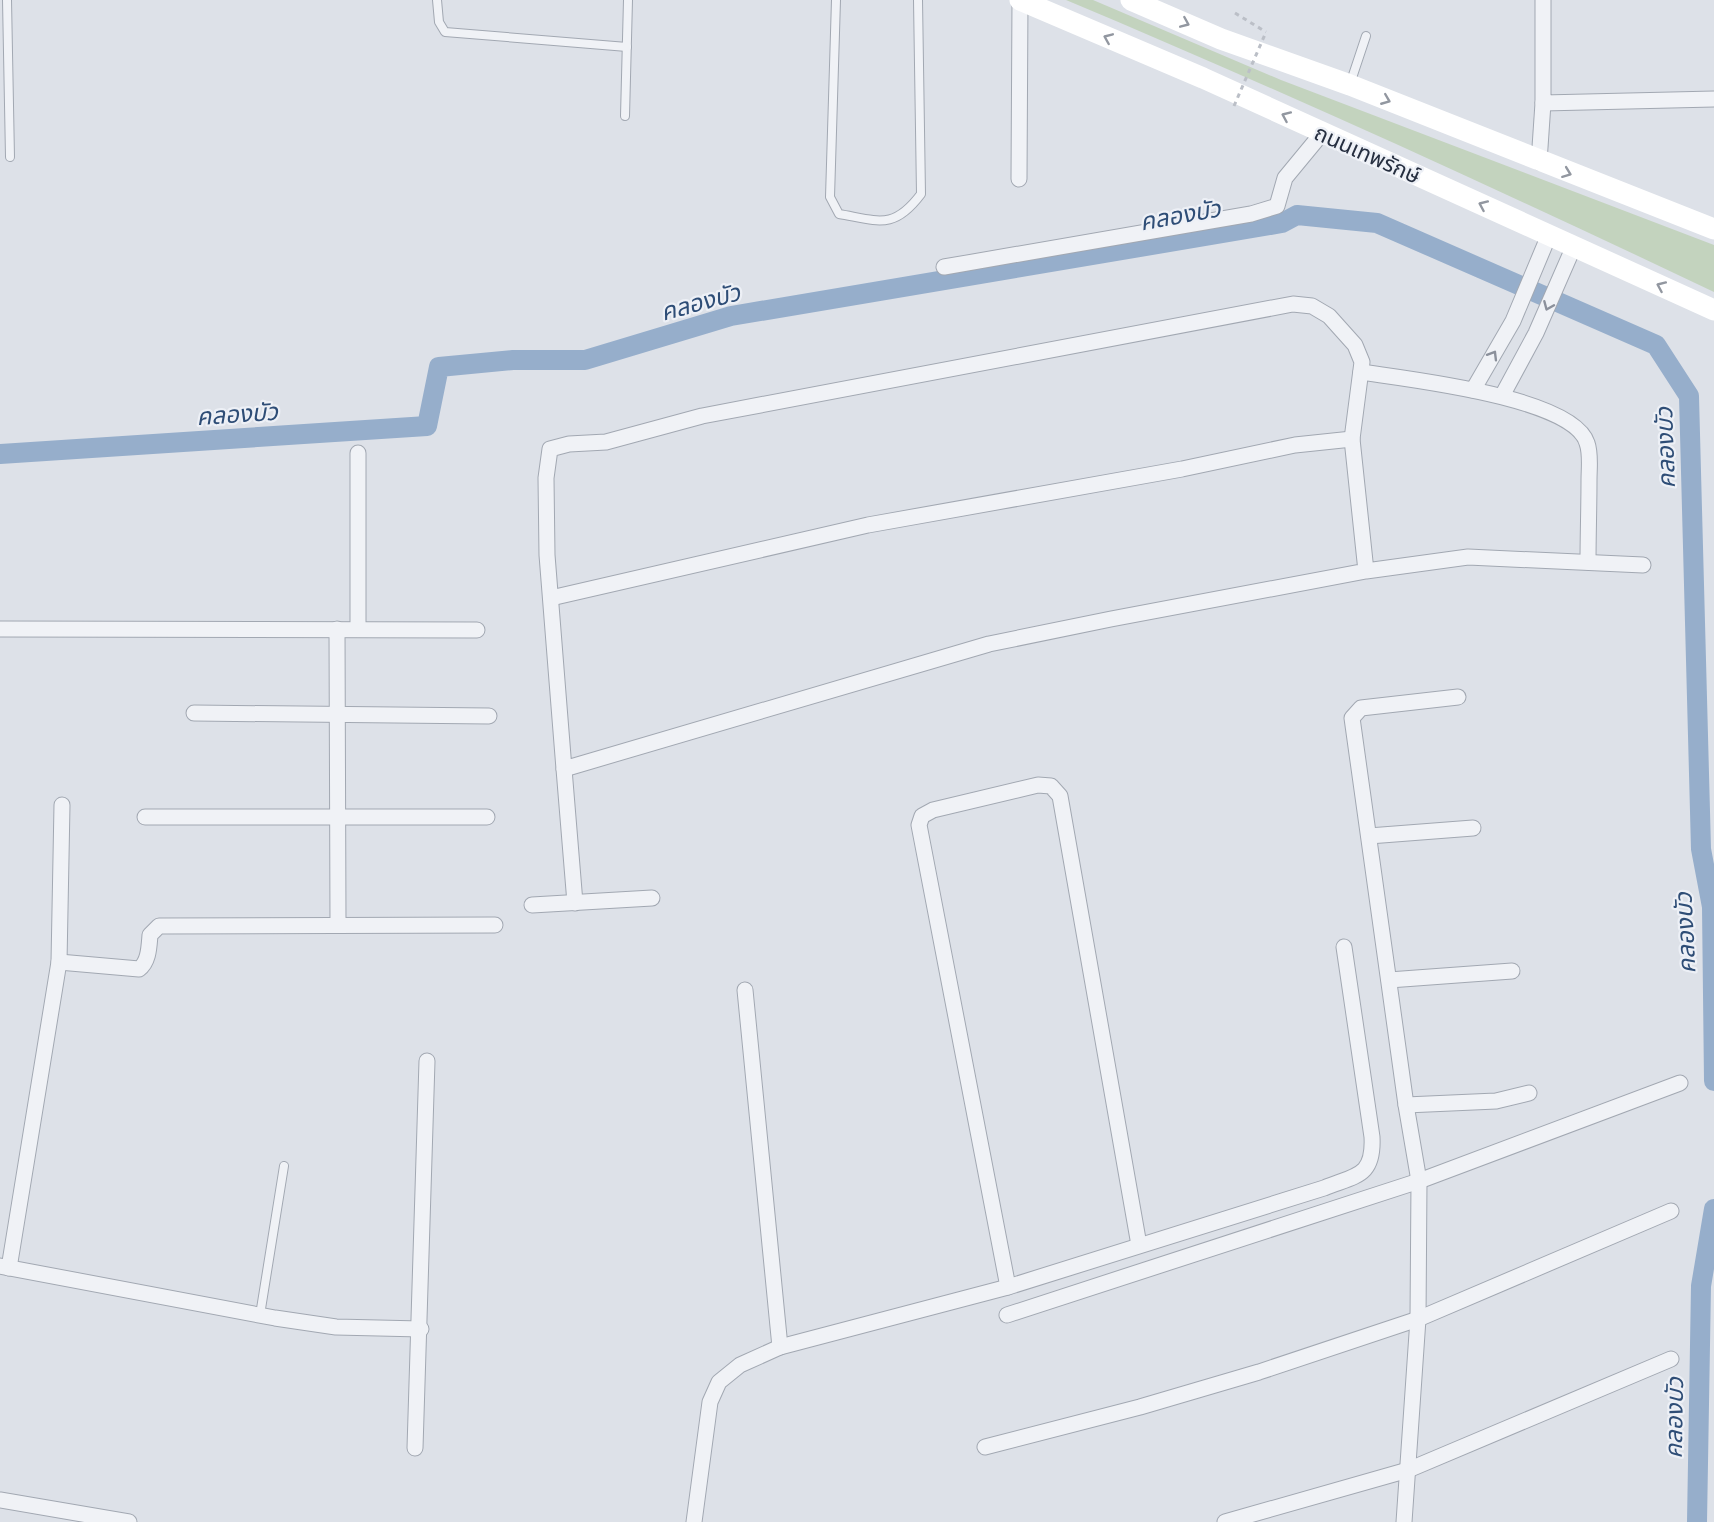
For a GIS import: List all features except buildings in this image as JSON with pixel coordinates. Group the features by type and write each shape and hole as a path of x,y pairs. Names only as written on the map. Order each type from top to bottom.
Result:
{"main road":[{"name":"ถนนเทพรักษ์","path":"1020,0 1323,132 1714,310"},
{"path":"1131,0 1221,39 1350,85 1539,162 1714,229"}],"street":[{"path":"1019,179 1020,0"},
{"path":"1539,162 1543,103 1543,0"},
{"path":"1543,103 1714,99"},
{"path":"944,267 1243,215 1277,206 1285,178 1323,132"},
{"path":"1473,390 1513,321 1549,235"},
{"path":"1502,396 1536,333 1574,246"},
{"path":"575,903 546,544 546,478 550,449 569,444 606,442 702,416 1293,304 1312,306 1329,316 1344,330 1355,345 1362,362 1352,439 1366,571"},
{"path":"1361,372 1502,396 1543,409 1574,424 1587,442 1588,562"},
{"path":"551,598 868,525 1182,469 1295,445 1352,439"},
{"path":"358,453 358,629"},
{"path":"564,769 989,644 1366,571 1468,557 1644,565"},
{"path":"0,629 477,630"},
{"path":"337,629 338,924"},
{"path":"1404,1522 1418,1319 1419,1181 1406,1105 1352,718 1361,708 1458,697"},
{"path":"194,713 489,716"},
{"path":"1008,1287 920,825 922,816 933,810 1038,785 1051,786 1060,796 1139,1245"},
{"path":"62,805 59,962 5,1267 261,1315 336,1326 421,1329"},
{"path":"144,817 487,818"},
{"path":"1369,836 1473,828"},
{"path":"532,905 652,898"},
{"path":"59,962 139,969 143,966 147,955 150,935 159,926 495,925"},
{"path":"694,1522 710,1402 719,1382 740,1365 780,1347 1008,1287 1324,1188 1364,1172 1370,1165 1372,1137 1344,947"},
{"path":"1389,980 1512,971"},
{"path":"745,990 780,1347"},
{"path":"415,1448 421,1329 427,1061"},
{"path":"1007,1315 1419,1181 1680,1083"},
{"path":"1406,1105 1496,1101 1528,1093"},
{"path":"985,1447 1151,1404 1259,1372 1418,1319 1671,1211"},
{"path":"1225,1522 1408,1470 1671,1359"},
{"path":"0,1500 129,1522"}],"lane":[{"path":"7,0 10,157"},
{"path":"437,0 444,32 627,47"},
{"path":"625,116 628,0"},
{"path":"836,0 830,197 839,214 882,221 907,213 921,194 918,0"},
{"path":"1350,85 1366,36"},
{"path":"261,1315 284,1166"}],"path":[{"path":"1234,106 1266,32 1235,13"}],"green space":[{"path":"1066,0 1093,0 1281,80 1714,245 1714,292 1392,142"}],"waterway":[{"name":"คลองบัว","path":"0,454 427,426 439,367 513,360 585,360 731,316 1282,223 1297,215 1377,223 1656,345 1689,396 1701,849 1712,907 1714,1081"},
{"name":"คลองบัว","path":"1697,1522 1701,1286 1714,1209"}]}
